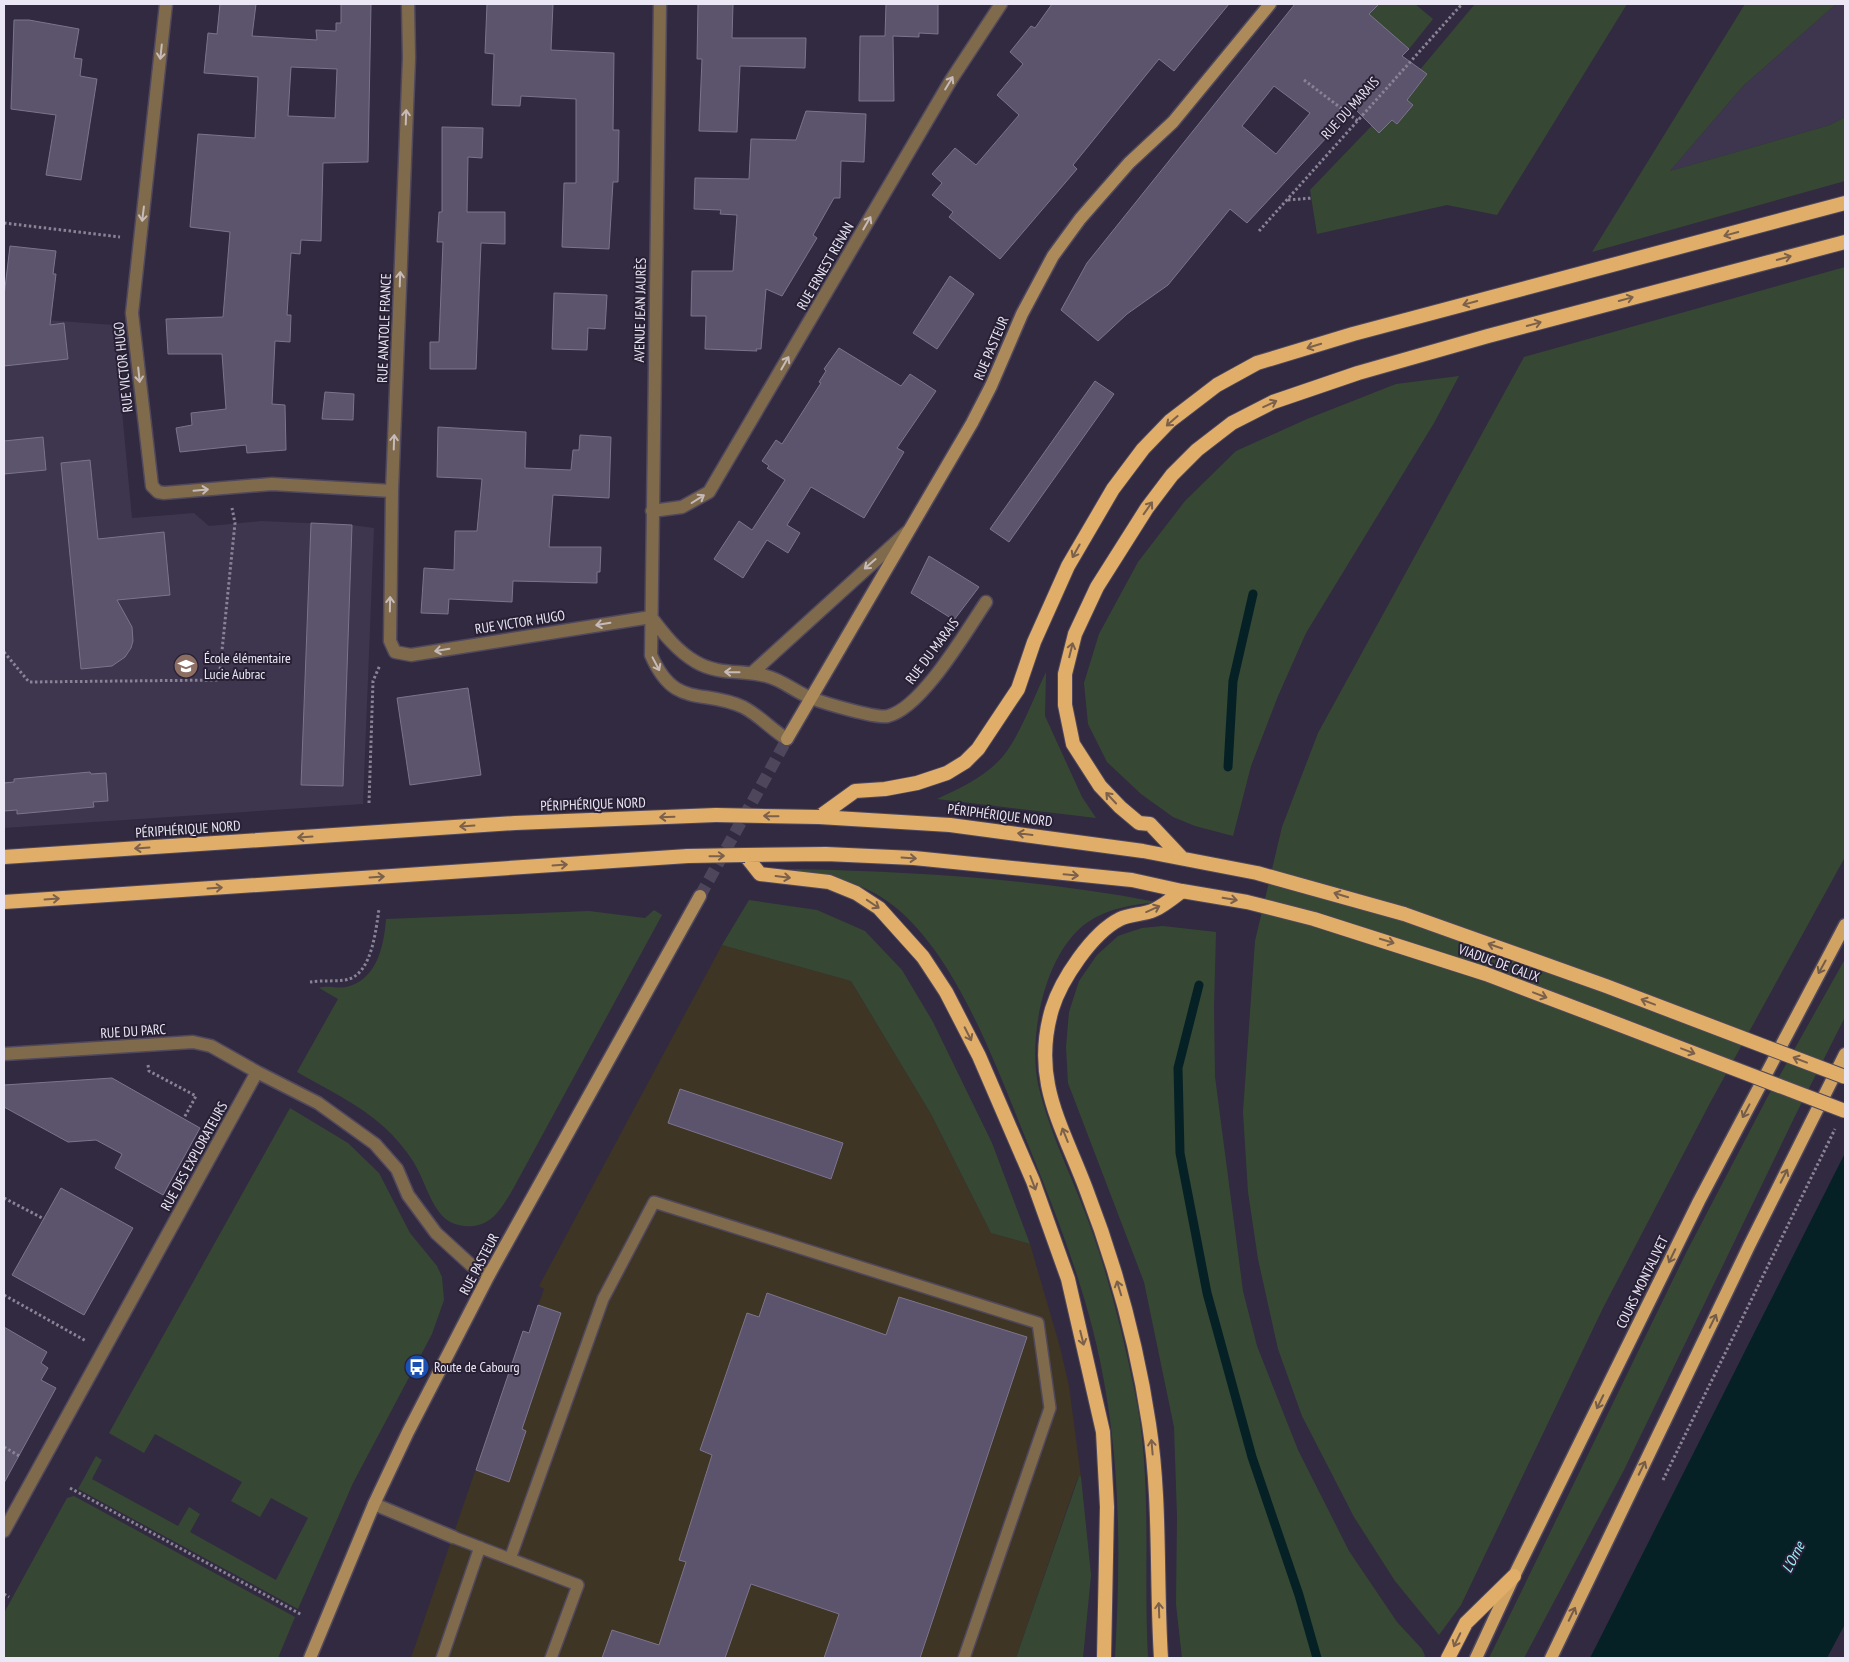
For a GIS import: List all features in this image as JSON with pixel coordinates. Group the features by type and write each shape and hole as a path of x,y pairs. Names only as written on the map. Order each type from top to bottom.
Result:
{"highway":[{"path":"820,817 855,791 885,790 948,773 965,762 978,750 1018,689 1034,642 1068,566 1113,489 1143,449 1170,421 1218,385 1257,363 1353,334 1845,203"},
{"path":"1182,858 1150,824 1139,823 1113,800 1100,786 1073,744 1065,705 1065,674 1075,634 1097,587 1147,508 1172,475 1197,450 1232,423 1273,402 1358,373 1488,336 1845,242"},
{"name":"PÉRIPHÉRIQUE NORD","path":"4,857 515,823 716,815 850,817 950,825 1182,858"},
{"name":"VIADUC DE CALIX","path":"745,855 826,854 914,858 1132,880 1182,892 1266,907 1392,943 1486,974 1845,1111"},
{"path":"4,902 688,856 745,855 760,874 829,882 856,893 878,908 923,957 946,992 979,1056 1033,1181 1068,1279 1104,1432 1107,1507 1104,1658"},
{"name":"VIADUC DE CALIX","path":"1182,858 1257,873 1404,914 1606,986 1845,1077"},
{"path":"1161,1658 1150,1425 1124,1304 1086,1189 1054,1107 1044,1068 1044,1048 1047,1030 1062,986 1074,966 1093,942 1120,919 1154,910 1182,892"},
{"path":"1448,1658 1466,1623 1514,1576"}],"main road":[{"name":"RUE PASTEUR","path":"787,739 991,386 1022,314 1053,256 1080,219 1107,187 1173,122 1270,4"},
{"name":"RUE PASTEUR","path":"310,1658 374,1504 408,1432 489,1275 700,896"},
{"name":"COURS MONTALIVET","path":"1476,1658 1514,1576 1699,1201 1845,925"},
{"path":"1551,1658 1749,1246 1845,1054"}],"street":[{"name":"RUE VICTOR HUGO","path":"166,4 132,313 152,486 158,492 164,493 272,484 392,491"},
{"name":"RUE ANATOLE FRANCE","path":"392,646 392,491 409,58 408,4"},
{"name":"AVENUE JEAN JAURÈS","path":"660,4 651,655 666,680 690,696 729,702 745,708 787,739"},
{"name":"RUE ERNEST RENAN","path":"652,510 682,507 709,492 951,80 1001,4"},
{"path":"753,672 907,532"},
{"name":"RUE DU MARAIS","path":"810,697 876,716 888,716 905,707 923,690 949,658 986,602"},
{"name":"RUE VICTOR HUGO","path":"392,646 411,655 651,616"},
{"path":"651,616 675,647 697,663 719,671 753,672 774,678 810,697"},
{"name":"RUE DU PARC","path":"4,1054 193,1042 211,1046 257,1072"},
{"path":"257,1072 318,1103 375,1144 396,1169 408,1195 436,1232 471,1265 489,1275"},
{"name":"RUE DES EXPLORATEURS","path":"4,1531 257,1072"},
{"path":"374,1504 453,1536"}],"lane":[{"path":"510,1559 603,1299 654,1202 1038,1323 1050,1408 964,1658"},
{"path":"453,1536 578,1585 551,1658"},
{"path":"442,1658 480,1547"}],"path":[{"name":"RUE DU MARAIS","path":"1259,231 1462,4"},
{"path":"1304,80 1358,121"},
{"path":"1287,200 1312,198"},
{"path":"4,223 140,239"},
{"path":"4,652 29,682 219,680 235,524 229,488"},
{"path":"369,803 373,681 392,646"},
{"path":"310,982 351,979 360,971 374,943 379,909"},
{"path":"147,1058 149,1071 196,1096 184,1118"},
{"path":"1659,1488 1837,1124"},
{"path":"4,1198 44,1219"},
{"path":"4,1294 93,1344"},
{"path":"4,1447 28,1461"},
{"path":"70,1488 302,1615"},
{"path":"4,1594 9,1597"}],"shaded area":[{"path":"1379,4 1415,4 1433,19 1409,49 1365,13"},
{"path":"1475,4 1627,4 1497,215 1447,205 1317,234 1310,190 1382,115"},
{"path":"1745,4 1836,4 1743,86 1670,171 1830,125 1845,117 1845,181 1592,252"},
{"path":"1836,4 1845,4 1845,117 1830,125 1670,171 1743,86"},
{"path":"1845,267 1845,857 1710,1103 1603,1308 1461,1605 1439,1635 1395,1581 1354,1517 1302,1416 1278,1349 1258,1259 1248,1192 1243,1112 1255,941 1282,827 1318,733 1524,357"},
{"name":"École élémentaire Lucie Aubrac","path":"4,317 114,325 132,518 194,513 209,526 261,521 352,525 374,528 363,804 4,828"},
{"path":"1459,376 1434,423 1306,633 1278,696 1251,766 1233,836 1195,826 1173,817 1141,794 1107,762 1088,724 1084,683 1099,634 1138,562 1185,501 1236,451 1307,419 1396,384"},
{"path":"1046,672 1045,716 1082,797 1096,818 937,799 977,778 995,765 1002,757 1019,730"},
{"path":"776,870 888,872 1023,882 1156,902 1129,906 1104,913 1088,922 1073,935 1051,973 1043,996 1036,1042 1038,1084 1043,1103 1106,1273 1117,1313 1141,1426 1146,1492 1148,1658 1115,1658 1118,1592 1117,1492 1111,1426 1100,1359 1083,1293 1061,1228 999,1072 969,1006 951,975 932,946 910,921 887,901 848,881 820,874"},
{"path":"749,900 817,910 865,931 902,970 933,1022 992,1143 1030,1244 991,1233 931,1114 851,981 722,945"},
{"path":"654,910 662,915 513,1189 499,1211 487,1222 480,1225 465,1226 457,1225 444,1218 432,1200 413,1161 400,1143 388,1131 353,1104 297,1072 338,999 319,988 346,987 357,983 372,970 381,951 386,919 589,911 645,918"},
{"path":"1163,926 1216,932 1215,1077 1243,1291 1257,1346 1298,1450 1349,1551 1397,1622 1422,1649 1425,1656 1423,1658 1182,1658 1176,1604 1177,1517 1174,1427 1144,1282 1068,1083 1066,1047 1069,1012 1079,981 1097,955 1118,936 1142,928"},
{"path":"722,945 851,981 931,1114 991,1233 1030,1244 1060,1347 1069,1386 1081,1477 1078,1477 1016,1658 411,1658 523,1331 529,1332 544,1289 539,1286"},
{"path":"1845,959 1845,1017 1624,1470 1524,1658 1489,1658 1686,1253 1767,1098"},
{"path":"290,1108 348,1143 379,1173 410,1233 437,1266 442,1277 444,1300 432,1334 353,1483 298,1609 78,1489 96,1456 102,1460 92,1479 178,1526 189,1507 200,1514 190,1532 276,1580 308,1518 271,1498 260,1517 231,1501 242,1482 155,1434 144,1453 109,1433"},
{"path":"1079,1476 1081,1477 1091,1575 1083,1658 1016,1658"},
{"path":"74,1496 295,1617 278,1658 4,1658 4,1613 67,1498"}],"water":[{"name":"L'Orne","path":"1845,1153 1845,1624 1827,1658 1590,1658"}],"building":[{"path":"220,4 256,4 252,36 317,40 316,30 336,31 336,23 341,23 341,4 371,4 368,162 323,163 321,241 301,240 300,254 291,253 287,315 291,315 290,342 275,341 272,404 285,405 286,450 247,453 246,445 180,452 176,428 192,425 191,413 226,409 222,354 168,354 166,319 223,317 230,232 190,227 198,134 255,138 258,77 204,73 208,33 217,34","holes":["291,67 337,69 335,118 288,116"]},
{"path":"487,4 553,4 551,50 614,53 613,130 619,130 618,182 613,182 609,249 562,247 564,183 576,183 576,99 521,96 520,106 492,105 494,54 485,53"},
{"path":"698,4 733,4 732,38 806,38 805,68 740,66 737,132 699,131 702,59 697,59"},
{"path":"886,4 938,4 938,34 919,33 919,37 893,36 894,101 859,101 860,36 885,36"},
{"path":"1052,4 1229,4 1174,71 1159,59 1073,165 1077,169 1000,259 949,217 953,212 932,195 942,183 932,174 955,148 976,165 1019,115 997,95 1023,64 1010,52 1031,26 1035,28"},
{"path":"1295,4 1379,4 1369,14 1409,49 1402,56 1427,74 1407,100 1413,105 1397,124 1392,120 1379,133 1354,108 1247,223 1230,209 1168,285 1127,314 1098,341 1061,310 1087,263","holes":["1274,86 1310,113 1276,154 1242,126"]},
{"path":"14,20 29,20 79,29 74,58 82,59 80,76 97,79 81,180 46,175 56,115 11,109"},
{"path":"806,111 866,114 864,162 841,161 840,198 834,198 813,235 817,238 782,296 766,289 761,349 756,349 757,351 705,349 706,316 691,316 692,271 733,271 737,215 720,214 721,210 694,209 695,178 749,179 751,139 796,140"},
{"path":"442,127 483,128 482,158 468,157 467,212 505,212 505,244 481,243 476,369 430,369 430,342 439,342 443,242 437,242 439,212 442,212"},
{"path":"10,246 56,251 53,274 56,274 50,325 64,323 68,359 4,366 4,296"},
{"path":"950,276 974,294 937,349 913,333"},
{"path":"554,293 607,295 605,329 588,328 587,350 552,349"},
{"path":"839,348 901,386 910,374 936,391 897,448 904,452 864,518 811,487 787,525 800,533 788,553 767,540 743,578 714,559 739,521 752,530 785,480 767,468 769,466 762,461 776,440 782,444 821,383 819,382 826,371 824,369"},
{"path":"1095,381 1114,394 1009,542 990,529"},
{"path":"325,392 354,394 353,420 322,419"},
{"path":"438,427 526,432 525,468 571,470 573,450 579,450 580,435 611,437 609,498 553,495 549,547 601,547 600,572 597,572 597,583 513,581 512,602 449,599 448,614 421,613 424,568 454,570 455,531 477,531 482,479 437,477"},
{"path":"43,437 46,470 4,474 4,441"},
{"path":"90,460 98,539 164,532 170,595 117,600 132,627 133,641 131,648 125,657 112,666 81,669 61,463"},
{"path":"311,523 352,525 343,786 301,785"},
{"path":"929,556 979,587 954,620 911,593"},
{"path":"468,688 481,775 410,785 397,698"},
{"path":"90,772 91,774 106,773 108,801 93,802 94,807 17,814 17,810 4,811 4,783 14,782 14,779"},
{"path":"112,1078 200,1128 163,1195 115,1168 122,1154 96,1140 68,1142 4,1107 4,1085"},
{"path":"680,1089 843,1143 831,1179 668,1123"},
{"path":"61,1188 133,1228 84,1315 12,1275"},
{"path":"767,1293 886,1335 899,1297 1027,1337 920,1658 824,1658 839,1614 751,1584 725,1658 602,1658 612,1630 659,1645 686,1562 679,1560 712,1455 700,1450 747,1313 759,1317"},
{"path":"538,1305 561,1313 522,1429 526,1431 509,1482 476,1470 523,1331 529,1333"},
{"path":"4,1327 47,1352 41,1363 48,1368 41,1380 56,1388 4,1483"}],"waterway":[{"path":"1228,767 1233,681 1253,594"},
{"path":"1199,985 1178,1068 1180,1153 1207,1293 1252,1457 1299,1595 1317,1658"}],"tunnel":[{"path":"700,896 787,739"}],"place":[{"name":"École élémentaire Lucie Aubrac","path":"186,666"},
{"name":"Route de Cabourg","path":"417,1367"}]}
